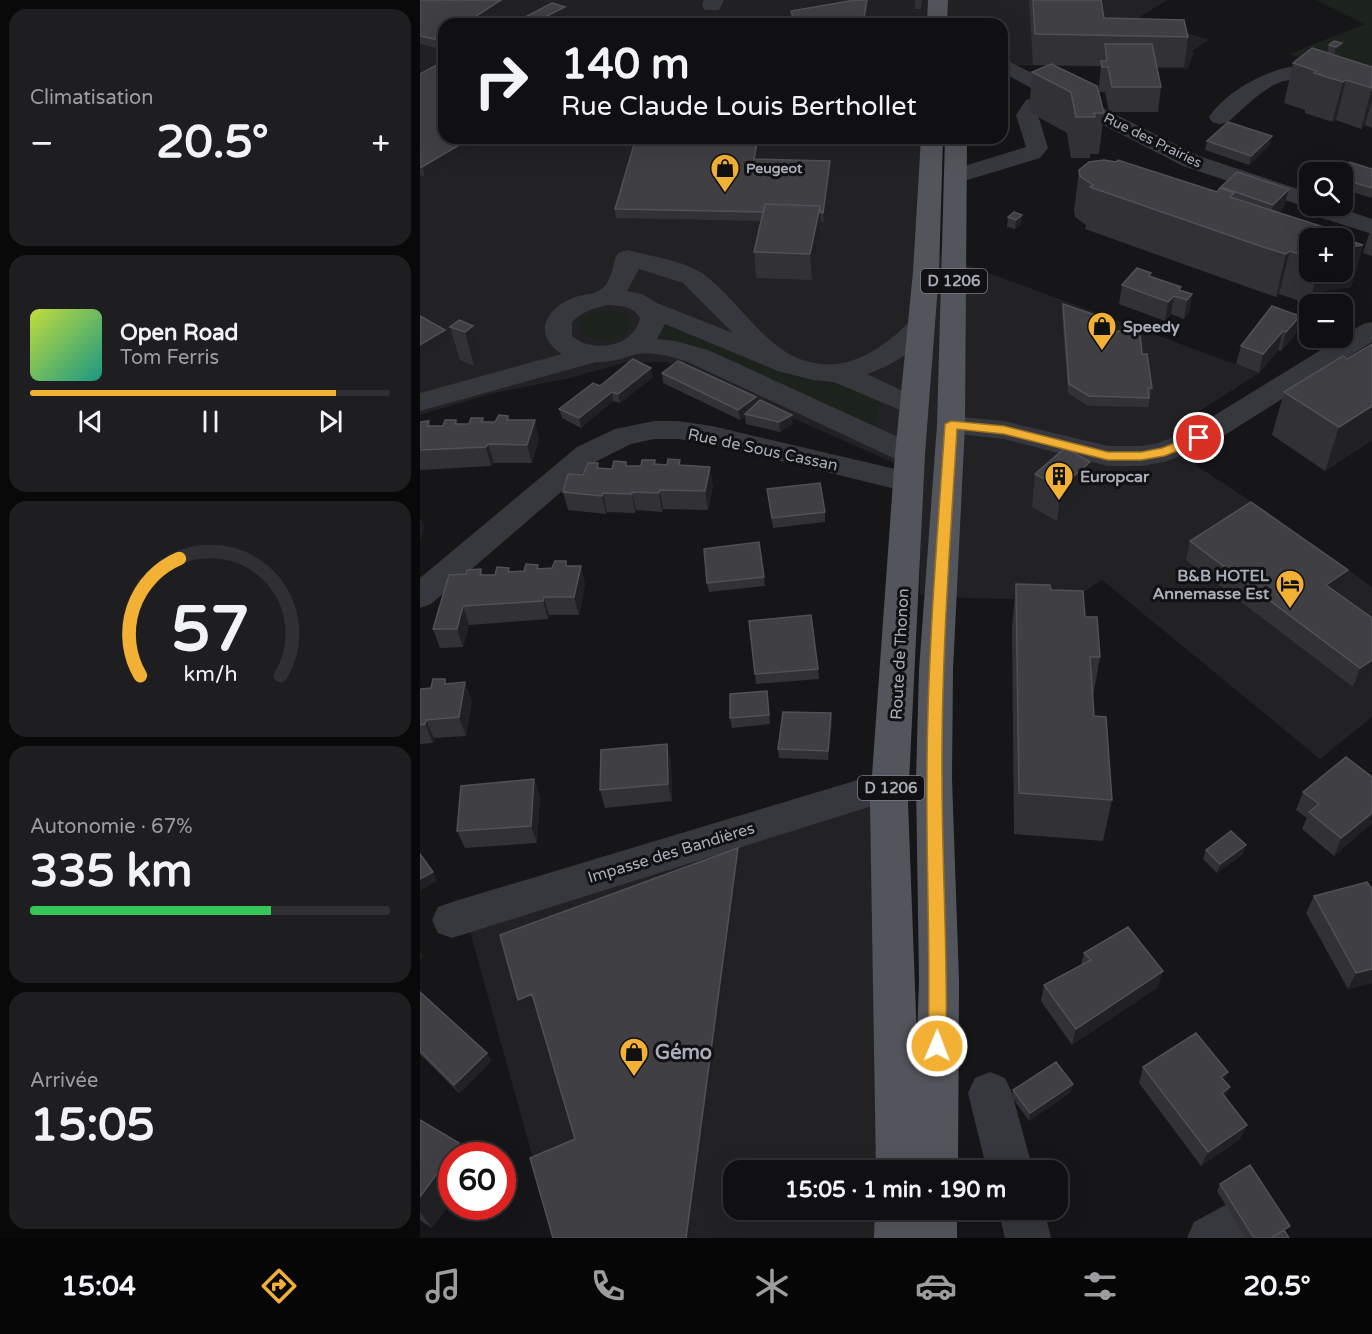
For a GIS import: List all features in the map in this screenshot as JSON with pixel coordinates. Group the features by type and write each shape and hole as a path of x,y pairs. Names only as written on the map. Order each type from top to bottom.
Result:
{"main road":[{"path":"937,18 938,0"},
{"path":"955,0 956,18"},
{"name":"Route de Thonon","path":"899,1160 889,803 909,468 926,272 932,144"},
{"name":"D 1206","path":"935,1160 939,981 934,779 936,670 951,424 956,144"},
{"path":"914,407 951,424"},
{"path":"897,1238 898,1220"},
{"path":"934,1220 934,1238"}],"street":[{"name":"Rue des Prairies","path":"1008,67 1191,161 1299,197"},
{"path":"1220,117 1265,82 1288,73 1304,73 1372,94"},
{"path":"956,176 1024,157 1045,144 1036,141 1027,115 1034,105 1049,100 1087,118"},
{"path":"1353,214 1372,219"},
{"path":"1339,216 1372,227"},
{"path":"608,297 623,277 628,264 627,258 666,268 697,282 776,359"},
{"path":"645,306 661,284 666,268"},
{"path":"593,354 579,352 564,344 557,327 564,315 574,307 593,300 608,297 627,298 776,359 814,371 837,373 875,387 914,407"},
{"path":"420,402 593,354 619,352 637,345 651,333 654,324 653,315 645,306"},
{"path":"837,373 882,358 899,347 920,327"},
{"path":"951,424 1004,430 1108,456 1141,456 1164,452 1199,438 1372,330"},
{"path":"637,345 675,349 698,356 909,468"},
{"name":"Rue de Sous Cassan","path":"420,596 587,454 615,439 640,432 667,430 712,435 909,468"},
{"name":"Impasse des Bandières","path":"452,920 891,785"},
{"path":"990,1093 1007,1160"},
{"path":"1024,1220 1028,1238"}],"shaded area":[{"path":"420,0 1168,0 1139,17 1209,40 1192,51 1194,53 1188,69 1016,65 1008,62 1008,18 438,18 438,144 941,144 935,253 1259,373 1187,419 1197,466 1372,587 1372,717 1320,759 1102,580 1071,600 962,598 920,594 921,475 666,362 627,362 570,378 494,393 420,415"},
{"path":"1316,0 1372,0 1372,81 1289,54 1365,24"},
{"path":"601,310 612,310 625,314 631,323 624,335 613,340 601,340 589,337 581,331 578,324 584,317"},
{"path":"661,320 852,387 879,400 876,429 691,347 655,338"},
{"path":"908,790 911,1160 723,1160 723,1220 911,1220 912,1238 555,1238 469,928"}],"building":[{"path":"420,0 501,0 473,18 438,18 438,40 420,36"},
{"path":"867,0 864,18 793,18 791,11"},
{"path":"1033,0 1101,0 1104,18 1184,20 1188,37 1035,34"},
{"path":"552,3 565,7 545,17 548,18 523,18"},
{"path":"1334,41 1342,43 1336,47 1329,45"},
{"path":"1105,44 1152,44 1161,87 1112,87 1108,67 1102,67 1101,61 1107,61"},
{"path":"1312,48 1372,67 1372,88 1314,73 1317,71 1293,63"},
{"path":"438,64 438,144 461,144 422,167 420,167 420,74"},
{"path":"1051,64 1097,86 1104,113 1094,113 1095,117 1076,117 1071,92 1032,72"},
{"path":"1228,122 1272,136 1251,156 1207,141"},
{"name":"Peugeot","path":"634,144 757,144 754,159 830,161 823,213 820,212 820,206 765,204 764,212 615,209"},
{"path":"1104,160 1116,162 1118,160 1217,192 1220,188 1234,193 1230,197 1326,228 1299,228 1299,254 1290,251 1286,254 1090,187 1093,185 1080,176 1079,170 1089,162"},
{"path":"1353,163 1372,169 1372,188 1353,182"},
{"path":"1237,172 1289,189 1273,205 1221,187"},
{"path":"765,204 820,206 810,254 754,252"},
{"path":"1014,212 1022,215 1016,220 1008,217"},
{"path":"1353,242 1363,245 1353,246"},
{"path":"1137,268 1151,273 1149,276 1181,287 1179,290 1192,294 1187,300 1174,296 1168,302 1122,285"},
{"name":"Speedy","path":"1063,304 1113,321 1112,331 1140,332 1142,354 1147,354 1152,388 1148,388 1149,398 1089,396 1069,384"},
{"path":"1272,306 1299,316 1263,354 1241,346"},
{"path":"420,316 445,330 420,345"},
{"path":"459,320 473,326 465,332 450,327"},
{"path":"1372,344 1372,406 1339,427 1284,392 1343,356 1347,359"},
{"path":"633,359 651,368 618,394 612,392 579,418 559,409 593,383 600,386"},
{"path":"678,361 756,397 738,410 662,373"},
{"path":"760,400 792,415 779,422 745,414"},
{"path":"499,415 508,416 507,420 535,420 527,445 488,444 486,447 420,450 420,422 429,421 427,426 443,426 445,420 456,420 455,424 469,424 471,418 483,418 481,422 495,422"},
{"path":"1065,448 1090,462 1061,487 1035,474"},
{"path":"668,459 680,460 679,465 710,467 705,491 660,490 659,493 603,493 602,496 563,492 568,474 583,475 588,463 598,463 597,468 612,469 614,461 626,462 626,466 641,466 642,460 655,460 654,464 667,465"},
{"path":"820,483 825,512 772,518 767,489"},
{"name":"B&B HOTEL Annemasse Est","path":"1251,502 1348,570 1326,585 1372,618 1372,660 1360,668 1190,541"},
{"path":"759,542 764,577 707,583 704,549"},
{"path":"555,561 566,561 566,566 581,566 574,597 544,597 543,601 463,606 457,629 433,629 449,575 466,574 467,570 481,569 480,575 495,575 497,567 509,568 508,572 524,571 526,564 538,565 537,569 552,568"},
{"path":"1016,584 1050,585 1051,590 1083,591 1085,617 1097,617 1100,657 1090,657 1094,716 1106,717 1112,800 1019,793"},
{"path":"811,615 818,669 755,674 749,621"},
{"path":"433,679 445,679 445,684 465,682 459,717 426,720 425,724 420,725 420,689 431,688"},
{"path":"767,691 769,715 730,718 730,694"},
{"path":"783,712 831,713 828,751 778,749"},
{"path":"667,744 668,784 600,790 601,750"},
{"path":"1346,757 1372,777 1372,813 1341,838 1309,812 1319,804 1303,792"},
{"path":"534,779 531,826 457,831 461,786"},
{"path":"1231,831 1246,845 1220,864 1206,850"},
{"name":"Gémo","path":"738,848 686,1238 553,1238 530,1158 575,1139 532,994 518,1000 500,935"},
{"path":"420,854 433,872 420,879"},
{"path":"1367,882 1372,889 1372,969 1356,973 1314,896"},
{"path":"1128,927 1163,971 1076,1029 1044,985 1091,960 1084,953"},
{"path":"420,992 487,1053 454,1085 420,1051"},
{"path":"1196,1033 1228,1072 1221,1077 1230,1087 1222,1093 1247,1125 1208,1152 1143,1067"},
{"path":"1056,1062 1073,1084 1030,1113 1013,1090"},
{"path":"420,1120 457,1142 438,1142 438,1172 420,1197"},
{"path":"1250,1165 1290,1226 1271,1238 1254,1238 1220,1184"},
{"path":"1284,1230 1289,1238 1271,1238"}],"place":[{"name":"Peugeot","path":"725,194"},
{"name":"Speedy","path":"1102,352"},
{"name":"Europcar","path":"1059,502"},
{"name":"B&B HOTEL Annemasse Est","path":"1290,610"},
{"name":"Gémo","path":"634,1078"}],"route":[{"path":"937,1046 939,981 934,779 936,670 938,606 951,424 1004,430 1108,456 1141,456 1164,452 1199,438"}]}
